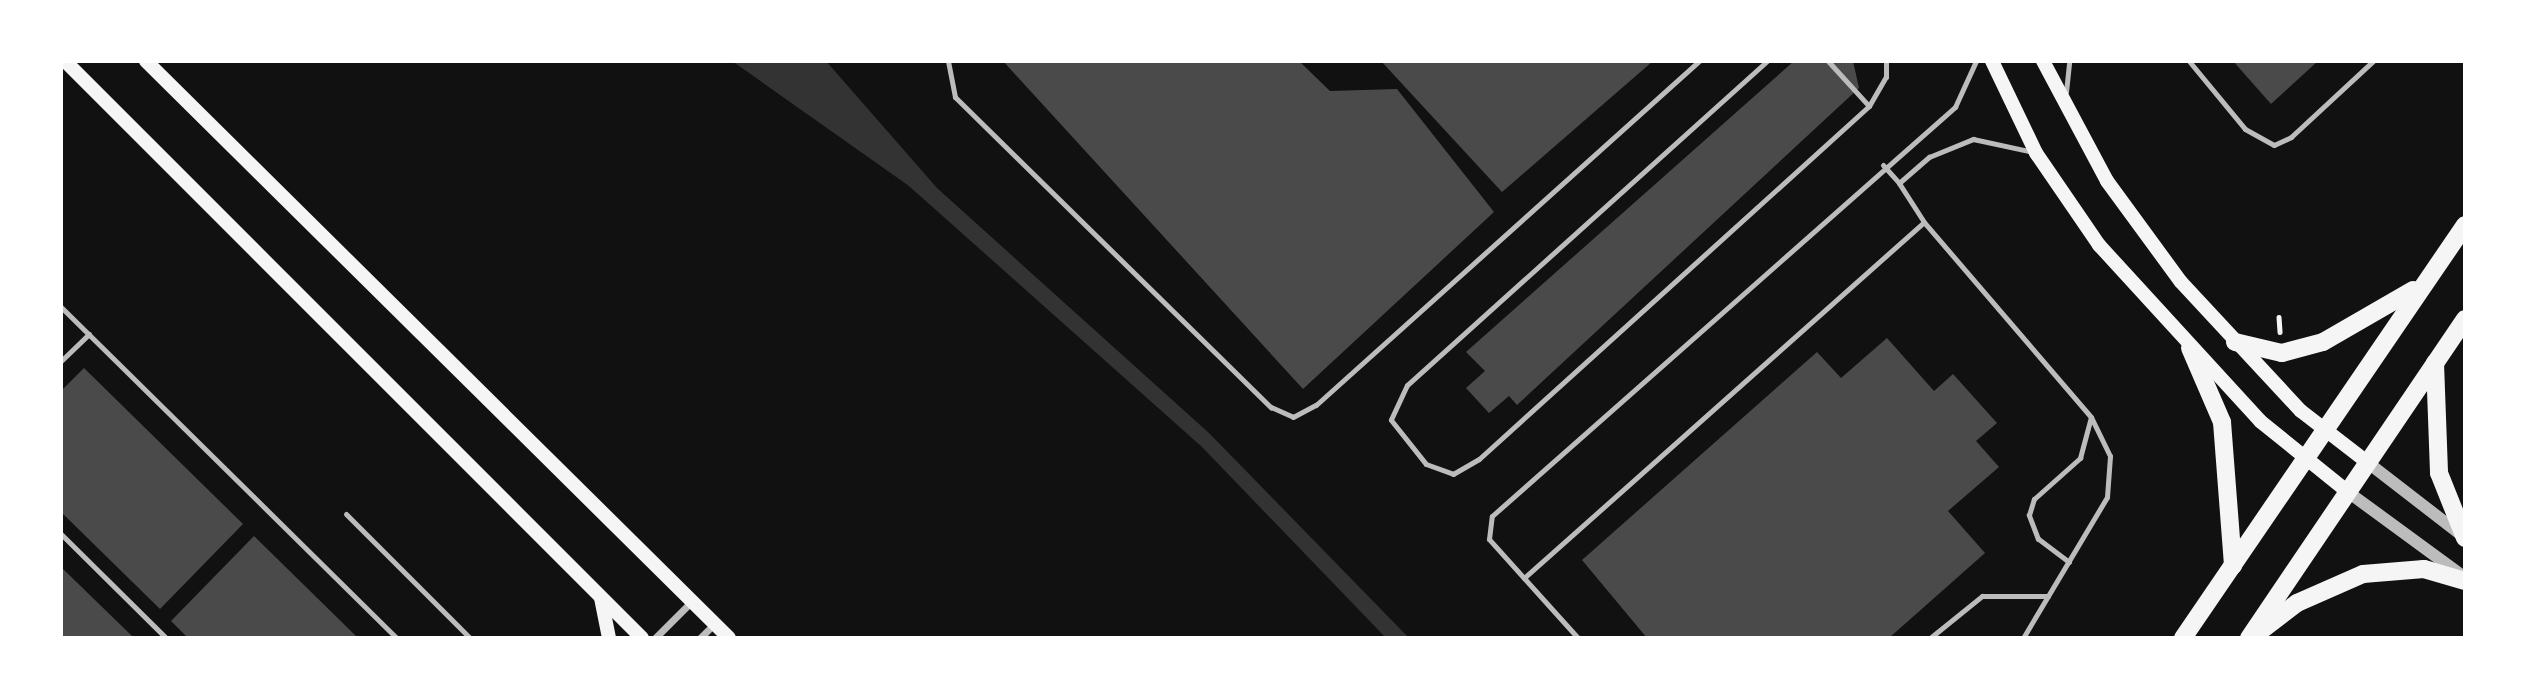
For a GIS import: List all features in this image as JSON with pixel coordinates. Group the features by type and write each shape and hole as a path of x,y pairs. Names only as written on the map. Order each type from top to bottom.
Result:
{"main road":[{"path":"65,61 642,638"},
{"path":"146,61 729,638"},
{"path":"1992,61 2036,153 2099,245 2190,348 2305,460 2348,492"},
{"path":"2043,61 2068,114 2138,226 2235,342 2325,430 2367,462"},
{"path":"2183,638 2465,225"},
{"path":"2235,342 2282,353 2323,342 2388,310 2428,279"},
{"path":"2250,638 2465,318"},
{"path":"2190,348 2222,422 2232,566"},
{"path":"2435,363 2434,444 2465,538"},
{"path":"2250,638 2297,603 2362,574 2424,569 2465,579"},
{"path":"600,596 609,638"}],"street":[{"path":"2367,462 2465,538"},
{"path":"2348,492 2465,579"},
{"path":"655,638 692,601"},
{"path":"700,638 715,624"}],"lane":[{"path":"948,61 955,97 1271,407 1293,417 1317,405 1699,61"},
{"path":"1767,61 1407,385 1391,420 1426,464 1453,474 1479,458 1869,106 1886,77 1886,61"},
{"path":"1828,61 1869,106"},
{"path":"1578,638 1489,540 1492,516 1883,165 1955,107 1976,61"},
{"path":"2068,114 2069,61"},
{"path":"2189,61 2245,128 2274,145 2291,137 2373,61"},
{"path":"1899,183 1929,157 1973,139 2036,153"},
{"path":"1883,165 1899,183 1924,222 2091,417 2110,456 2109,487 2070,562 2022,638"},
{"path":"1524,578 1924,222"},
{"path":"61,307 397,638"},
{"path":"61,361 89,334"},
{"path":"2070,562 2038,539 2029,515 2034,499 2080,458 2091,417"},
{"path":"346,514 470,638"},
{"path":"61,534 166,638"},
{"path":"1930,638 1982,596 2048,597"}],"shaded area":[{"path":"732,61 826,61 937,188 1209,433 1409,638 1386,638 1202,447 909,186"}],"building":[{"path":"1003,61 1299,61 1330,91 1397,89 1494,212 1303,389"},
{"path":"1381,61 1653,61 1502,192"},
{"path":"1794,61 1853,61 1859,88 1517,405 1509,396 1489,413 1466,388 1485,371 1466,352"},
{"path":"2233,61 2318,61 2271,104"},
{"path":"1887,338 1934,391 1953,374 1997,423 1976,441 1999,467 1948,511 1985,553 1889,638 1647,638 1582,560 1817,352 1841,378"},
{"path":"84,368 243,524 160,609 61,512 61,391"},
{"path":"254,536 358,638 188,638 171,621"},
{"path":"61,567 132,636 131,638 61,638"}]}
